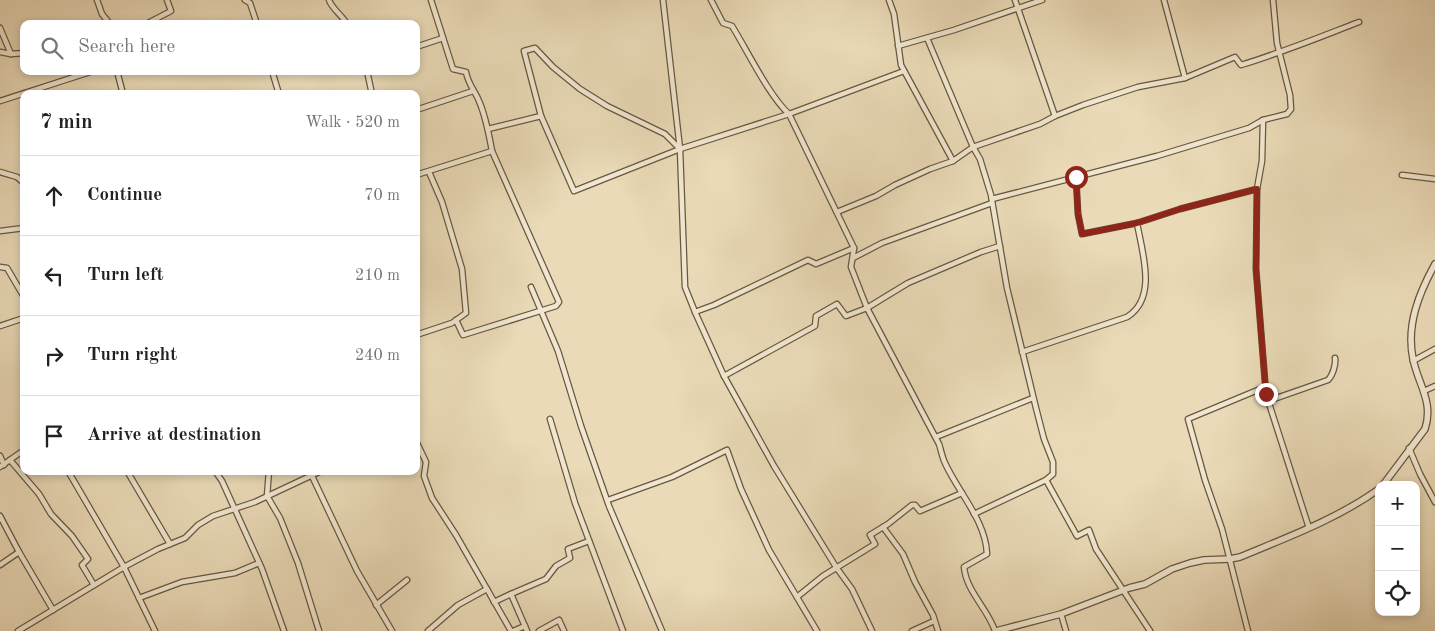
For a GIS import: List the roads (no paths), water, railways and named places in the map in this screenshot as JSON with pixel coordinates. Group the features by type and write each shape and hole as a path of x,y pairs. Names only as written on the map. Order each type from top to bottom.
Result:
{"street":[{"path":"96,0 107,20"},
{"path":"154,20 171,11 167,0"},
{"path":"245,0 250,3 256,20"},
{"path":"329,0 330,5 345,20"},
{"path":"431,0 453,69 466,72 467,81 479,100 488,129 492,152 559,302 556,306 463,335 456,320"},
{"path":"663,0 680,149 685,287 724,376 774,466 836,567 852,589 872,631"},
{"path":"710,0 723,23 732,26 766,83 789,114 854,248 852,267 867,308 940,444 944,462 974,514 987,545 987,554 964,567 965,576 992,621 995,631 1016,628 1061,614 1145,584 1190,563 1240,557 1330,519 1375,492"},
{"path":"889,0 894,14 901,65 953,161"},
{"path":"1015,0 1055,116"},
{"path":"898,46 1017,10 1042,0"},
{"path":"1164,0 1185,78"},
{"path":"853,258 882,243 992,201 1157,156 1249,128 1263,120 1287,114 1291,109 1290,95 1280,54 1273,0"},
{"path":"837,212 876,196 930,168 953,161 973,147 1040,124 1084,104 1138,87 1185,78 1235,57 1241,65 1280,54 1298,45 1359,22"},
{"path":"0,28 10,54"},
{"path":"420,47 443,38"},
{"path":"927,38 973,147 980,158 992,201 1007,288 1033,398 1044,439 1053,462 1054,474 1046,480 974,514"},
{"path":"680,149 665,134 607,106 580,89 553,67 535,48 524,51 541,116 574,191 680,149 789,114 904,71"},
{"path":"0,52 20,53"},
{"path":"34,90 81,75"},
{"path":"118,75 122,90"},
{"path":"273,75 278,90"},
{"path":"368,75 371,90"},
{"path":"420,109 473,91"},
{"path":"0,101 20,95"},
{"path":"488,129 541,116"},
{"path":"1263,120 1262,161 1257,189 1256,269 1265,387 1309,528"},
{"path":"420,174 492,152"},
{"path":"0,172 20,180"},
{"path":"420,333 452,323 466,312 462,269 442,202 429,172"},
{"path":"1402,175 1435,179"},
{"path":"1076,177 1078,214 1082,234 1137,223 1180,209 1257,189"},
{"path":"1022,352 1127,318 1140,307 1144,298 1145,284 1144,258 1137,223"},
{"path":"0,231 20,228"},
{"path":"724,376 815,326 816,316 837,304 846,316 867,308 908,284 981,252 1000,246"},
{"path":"695,312 714,305 808,260 816,264 854,248"},
{"path":"1386,481 1425,429 1429,418 1427,400 1413,361 1411,329 1422,287 1435,264"},
{"path":"0,267 7,268 20,290"},
{"path":"531,287 558,351 581,426 608,500 662,631"},
{"path":"0,326 20,319"},
{"path":"1413,361 1435,350"},
{"path":"1268,401 1328,380 1336,363 1335,358"},
{"path":"1424,390 1435,386"},
{"path":"1248,631 1222,529 1201,468 1188,419 1265,387"},
{"path":"936,437 1033,398"},
{"path":"550,419 575,503 623,631"},
{"path":"1409,448 1435,502"},
{"path":"420,449 426,462 424,476 432,498 512,631 526,628 511,594"},
{"path":"608,500 672,477 727,450 741,489 770,550 817,631"},
{"path":"0,456 2,466 20,453"},
{"path":"10,460 20,472"},
{"path":"23,475 39,494 51,514 63,529 72,536 88,559 82,565 94,585"},
{"path":"70,475 124,567 155,631"},
{"path":"129,475 170,544"},
{"path":"218,475 259,563 284,631"},
{"path":"269,475 267,496 280,518 298,563 319,631"},
{"path":"18,631 124,567 186,538 198,525 214,516 267,496 312,476 357,571 392,631"},
{"path":"1046,480 1077,536 1089,530 1096,549 1150,631"},
{"path":"797,597 836,567 875,544 870,535 884,527 912,505 915,505 920,511 962,493"},
{"path":"0,516 53,610"},
{"path":"884,527 903,554 938,631"},
{"path":"494,602 546,579 556,566 570,558 568,549 589,541"},
{"path":"0,565 19,552"},
{"path":"139,598 182,582 236,573 259,563"},
{"path":"376,605 407,580"},
{"path":"428,631 458,605 487,589"},
{"path":"1061,614 1066,631"},
{"path":"539,631 559,620 564,631"},
{"path":"912,631 934,621"}]}
